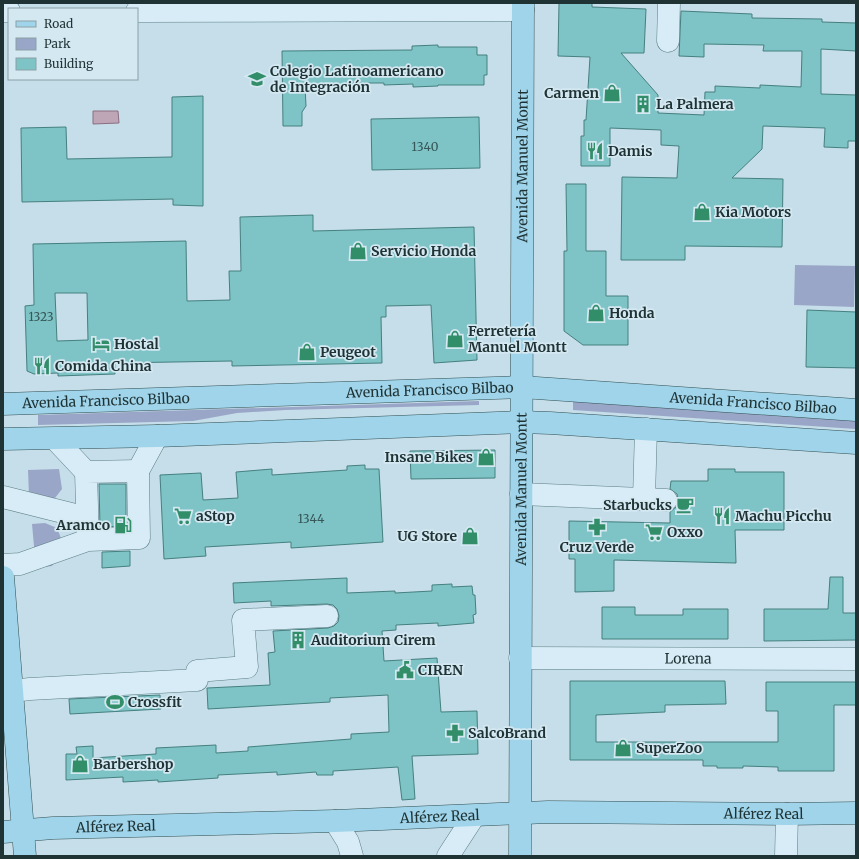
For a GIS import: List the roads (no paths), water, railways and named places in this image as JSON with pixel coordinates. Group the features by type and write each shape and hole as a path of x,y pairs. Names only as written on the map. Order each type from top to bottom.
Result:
{"main road":[{"name":"Avenida Manuel Montt","path":"520,856 523,6"},
{"name":"Avenida Francisco Bilbao","path":"3,404 522,387 856,410"},
{"path":"3,440 157,436 521,422 856,443"},
{"path":"3,577 12,691 13,831 25,856"},
{"name":"Alférez Real","path":"13,831 52,828 335,821 520,813 856,813"}],"street":[{"path":"668,41 669,3"},
{"path":"138,11 180,7 523,6"},
{"path":"644,498 646,429"},
{"path":"3,565 20,564 88,540 139,538 138,471 157,436"},
{"path":"55,439 86,472 88,540"},
{"path":"86,472 138,471"},
{"path":"521,494 666,500"},
{"path":"3,497 87,518"},
{"path":"12,691 197,680 197,671 247,667 243,620 327,616"},
{"name":"Lorena","path":"520,658 856,659"},
{"path":"786,856 787,814"},
{"path":"448,856 474,816"},
{"path":"335,821 348,842 352,856"}],"place":[{"name":"Colegio Latinoamericano de Integración","path":"257,79"},
{"name":"Carmen","path":"612,93"},
{"name":"La Palmera","path":"643,104"},
{"name":"Damis","path":"595,151"},
{"name":"Kia Motors","path":"702,212"},
{"name":"Servicio Honda","path":"358,251"},
{"name":"Honda","path":"596,313"},
{"name":"Ferretería Manuel Montt","path":"455,339"},
{"name":"Hostal","path":"101,344"},
{"name":"Peugeot","path":"307,352"},
{"name":"Comida China","path":"42,366"},
{"name":"Insane Bikes","path":"486,457"},
{"name":"Starbucks","path":"685,505"},
{"name":"aStop","path":"183,516"},
{"name":"Machu Picchu","path":"722,516"},
{"name":"Aramco","path":"123,525"},
{"name":"Cruz Verde","path":"597,527"},
{"name":"Oxxo","path":"654,532"},
{"name":"UG Store","path":"470,536"},
{"name":"Auditorium Cirem","path":"298,640"},
{"name":"CIREN","path":"405,670"},
{"name":"Crossfit","path":"115,702"},
{"name":"SalcoBrand","path":"455,733"},
{"name":"SuperZoo","path":"623,748"},
{"name":"Barbershop","path":"80,764"}]}
